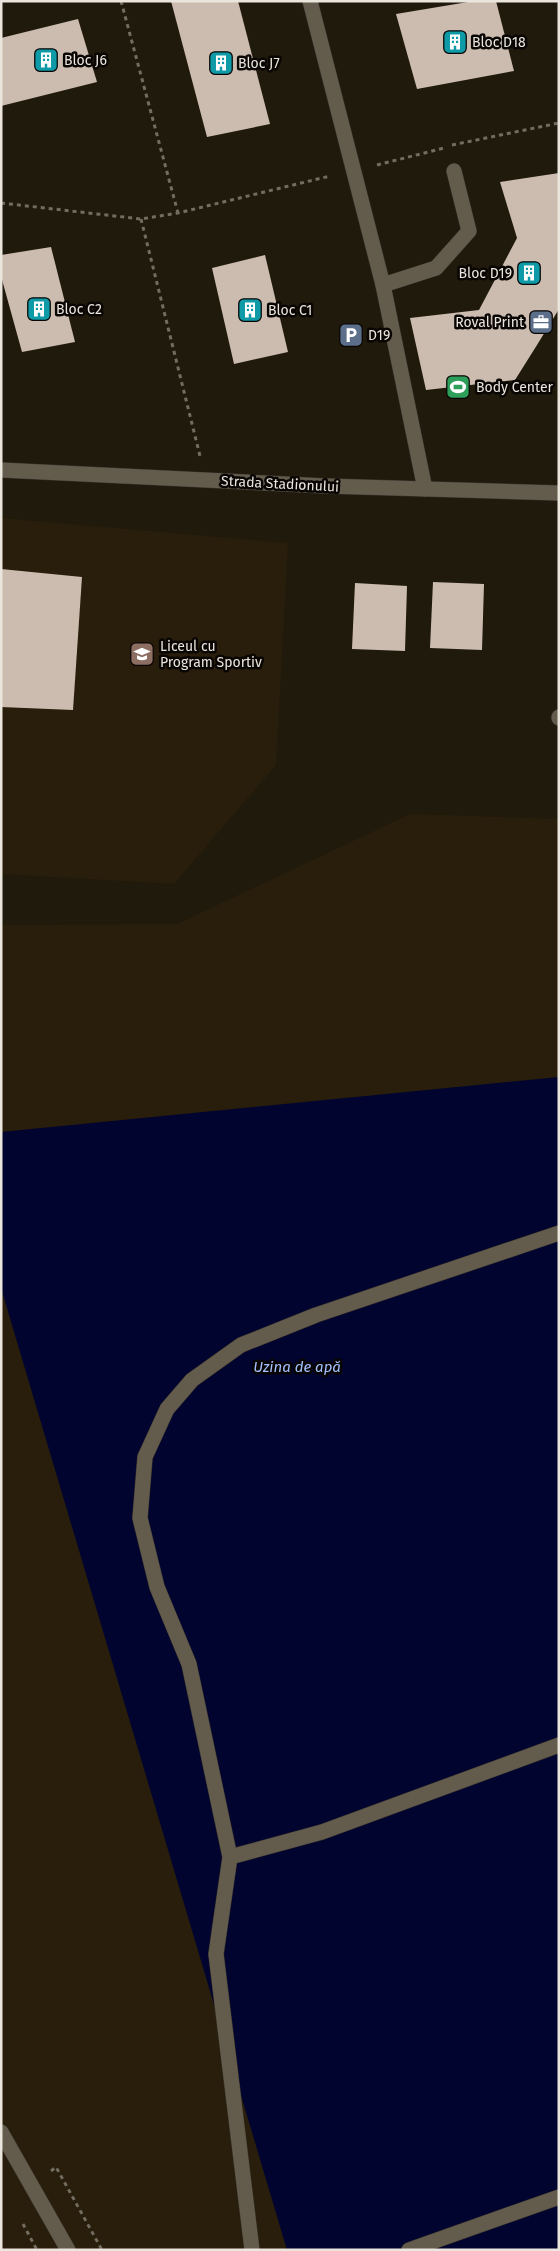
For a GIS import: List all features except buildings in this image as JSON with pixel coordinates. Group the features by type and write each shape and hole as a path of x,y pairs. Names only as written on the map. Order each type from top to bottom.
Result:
{"street":[{"path":"310,1 355,170 383,285 425,489"},
{"path":"383,285 436,268 469,231 454,171"},
{"name":"Strada Stadionului","path":"1,470 205,480 559,493"},
{"path":"252,2250 216,1954 230,1857 189,1664 157,1587 140,1518 145,1457 166,1409 192,1380 241,1345 316,1315 559,1232"},
{"path":"230,1857 322,1832 559,1745"},
{"path":"1,2132 68,2250"},
{"path":"410,2250 452,2243 559,2197"}],"path":[{"path":"121,1 178,213"},
{"path":"1,203 140,219 178,213 450,146 559,123"},
{"path":"140,219 205,480"}],"shaded area":[{"name":"Liceul cu Program Sportiv","path":"1,518 288,543 276,765 174,884 1,874"},
{"name":"Uzina de apă","path":"410,814 559,819 559,2250 1,2250 1,925 177,924"}],"water":[{"name":"Uzina de apă","path":"559,1077 559,2250 287,2250 1,1288 1,1132"}],"place":[{"name":"Bloc D18","path":"455,42"},
{"name":"Bloc J6","path":"46,60"},
{"name":"Bloc J7","path":"221,63"},
{"name":"Bloc D19","path":"529,273"},
{"name":"Bloc C2","path":"39,309"},
{"name":"Bloc C1","path":"250,310"},
{"name":"Roval Print","path":"541,322"},
{"name":"D19","path":"351,335"},
{"name":"Body Center","path":"458,387"},
{"name":"Liceul cu Program Sportiv","path":"142,654"}]}
